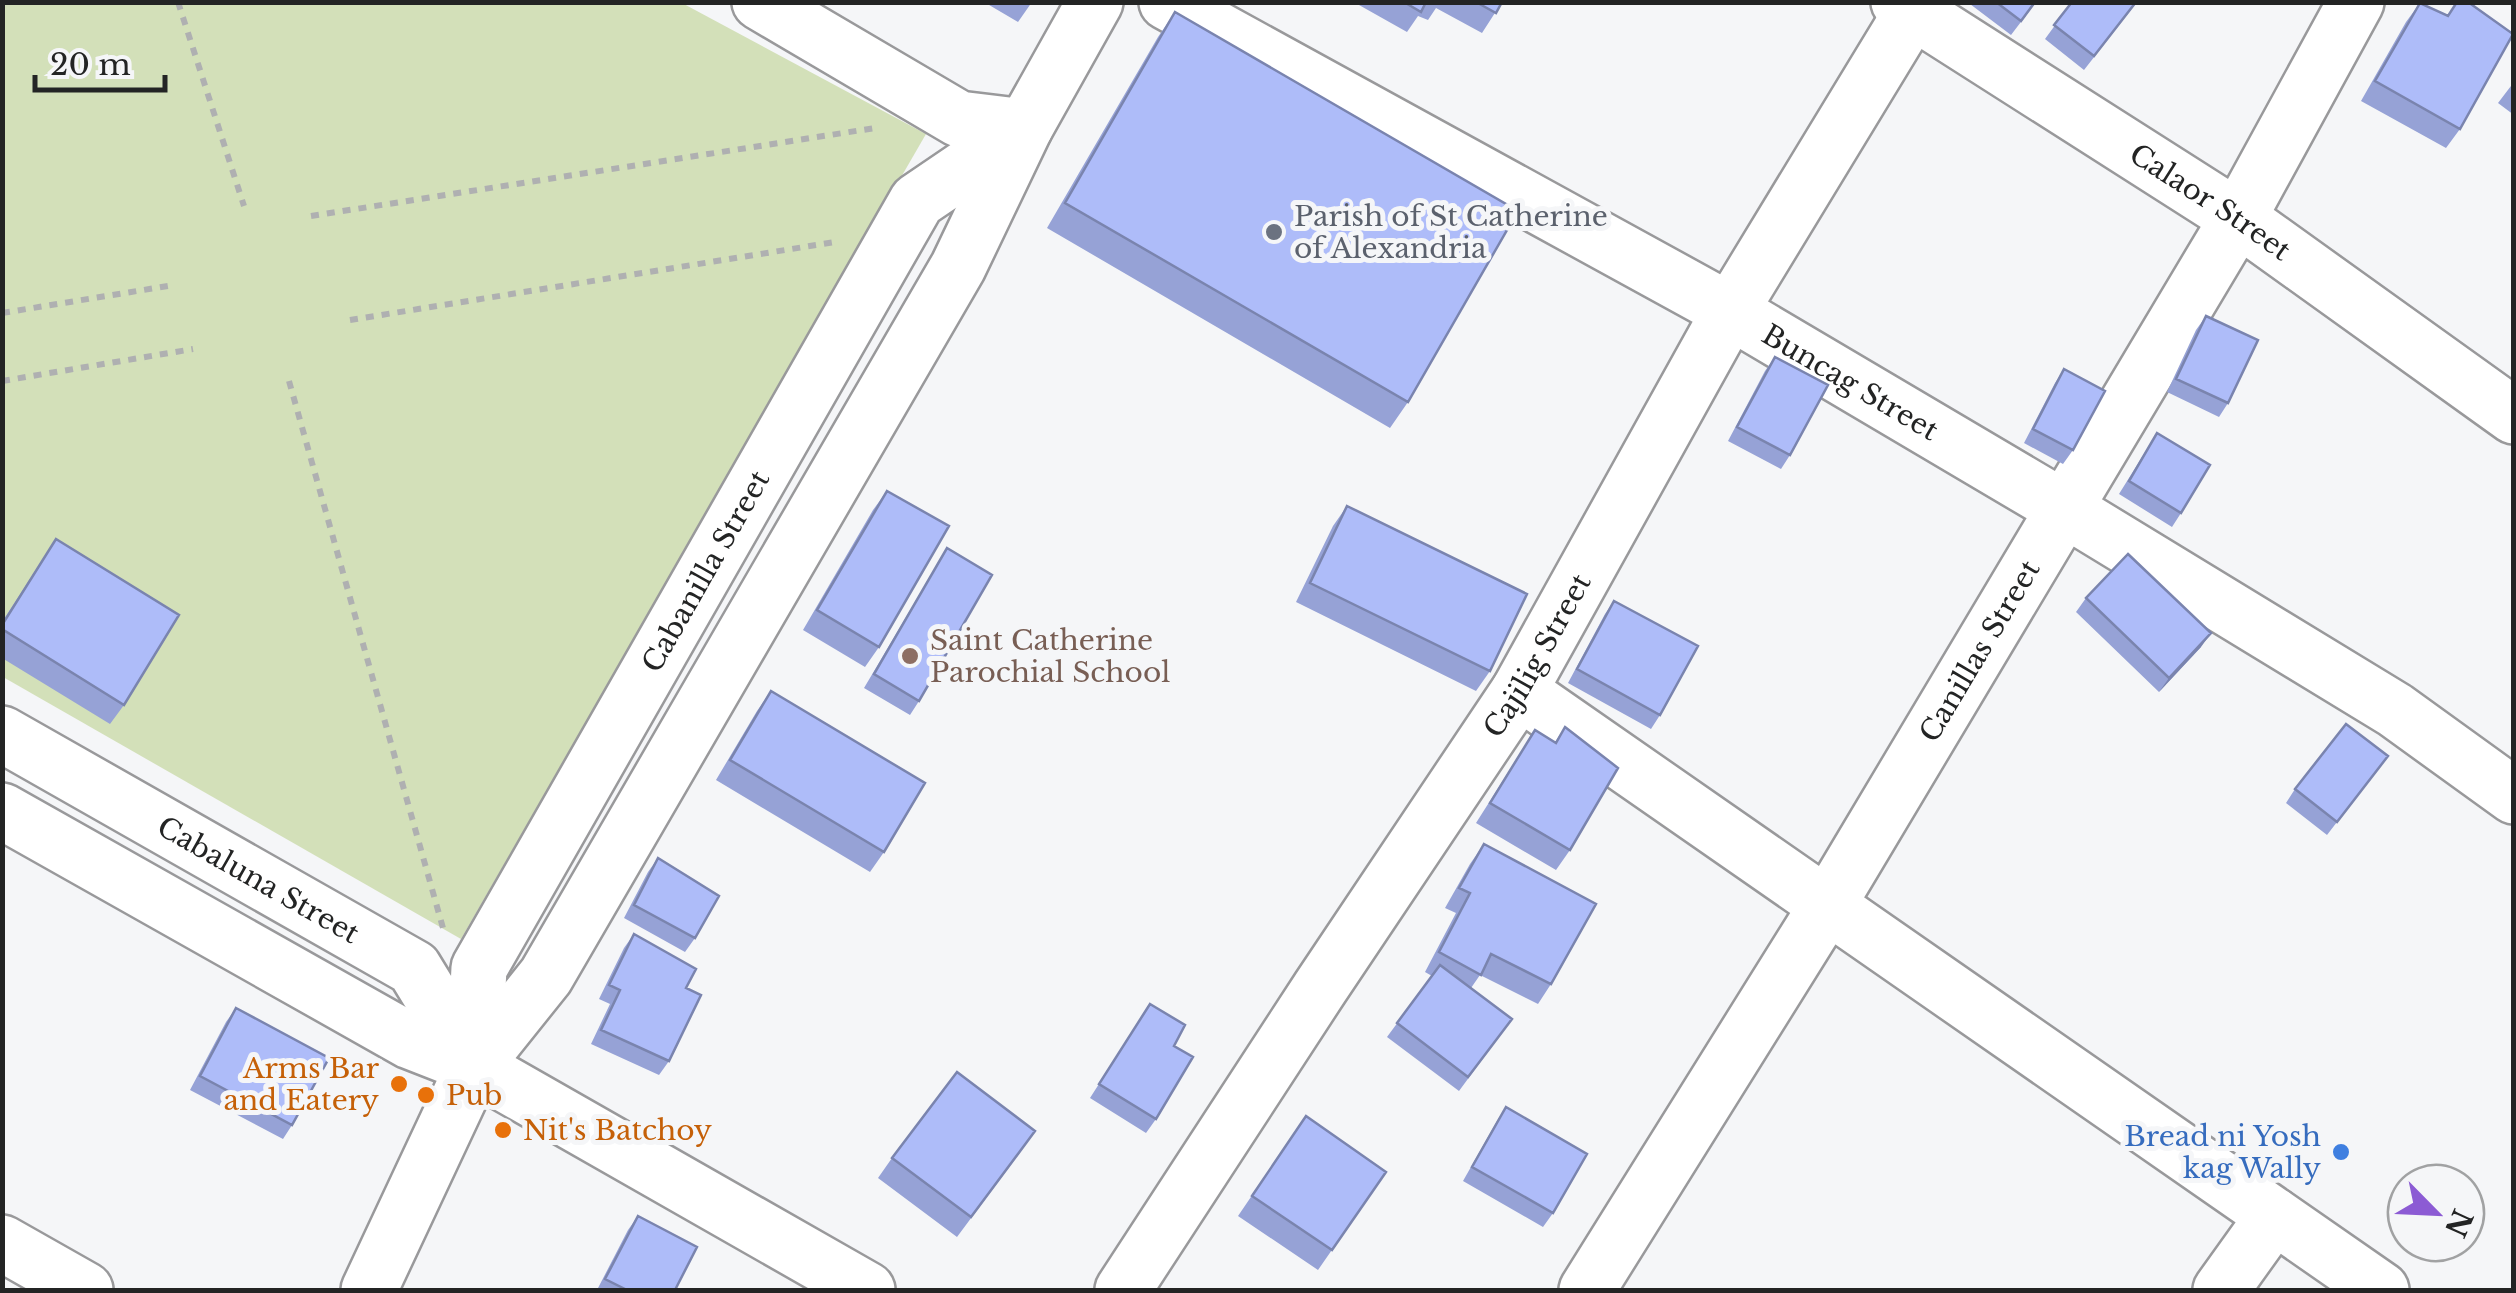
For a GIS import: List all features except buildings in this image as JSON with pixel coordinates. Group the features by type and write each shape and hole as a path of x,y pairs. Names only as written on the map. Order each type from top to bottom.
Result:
{"street":[{"path":"760,2 960,119 1025,127"},
{"path":"831,2 992,96 1025,127"},
{"path":"369,1290 474,1066 546,976 958,267 1025,127 1094,2"},
{"name":"Buncag Street","path":"1168,2 1730,311 2064,508 2395,710 2514,796"},
{"name":"Canillas Street","path":"1587,1290 1827,906 2238,218 2356,2"},
{"name":"Cajilig Street","path":"1123,1290 1519,691 1730,311 1910,5"},
{"name":"Calaor Street","path":"1910,5 2238,218 2514,416"},
{"path":"1519,691 2381,1290"},
{"name":"Cabaluna Street","path":"2,734 414,968 474,1066"},
{"name":"Cabaluna Street","path":"2,811 410,1042 474,1066 867,1290"},
{"path":"2221,1290 2274,1216"},
{"path":"2,1244 85,1290"}],"path":[{"path":"178,2 244,206"},
{"path":"311,216 876,128"},
{"path":"350,320 842,241"},
{"path":"2,313 174,285"},
{"path":"2,382 192,348"},
{"path":"288,381 444,930"}],"green space":[{"path":"3,3 682,3 926,134 461,939 3,677"}],"place":[{"name":"Parish of St Catherine of Alexandria","path":"1274,232"},
{"name":"Saint Catherine Parochial School","path":"910,656"},
{"name":"Arms Bar and Eatery","path":"399,1084"},
{"name":"Pub","path":"426,1095"},
{"name":"Nit's Batchoy","path":"503,1130"},
{"name":"Bread ni Yosh kag Wally","path":"2341,1152"}]}
